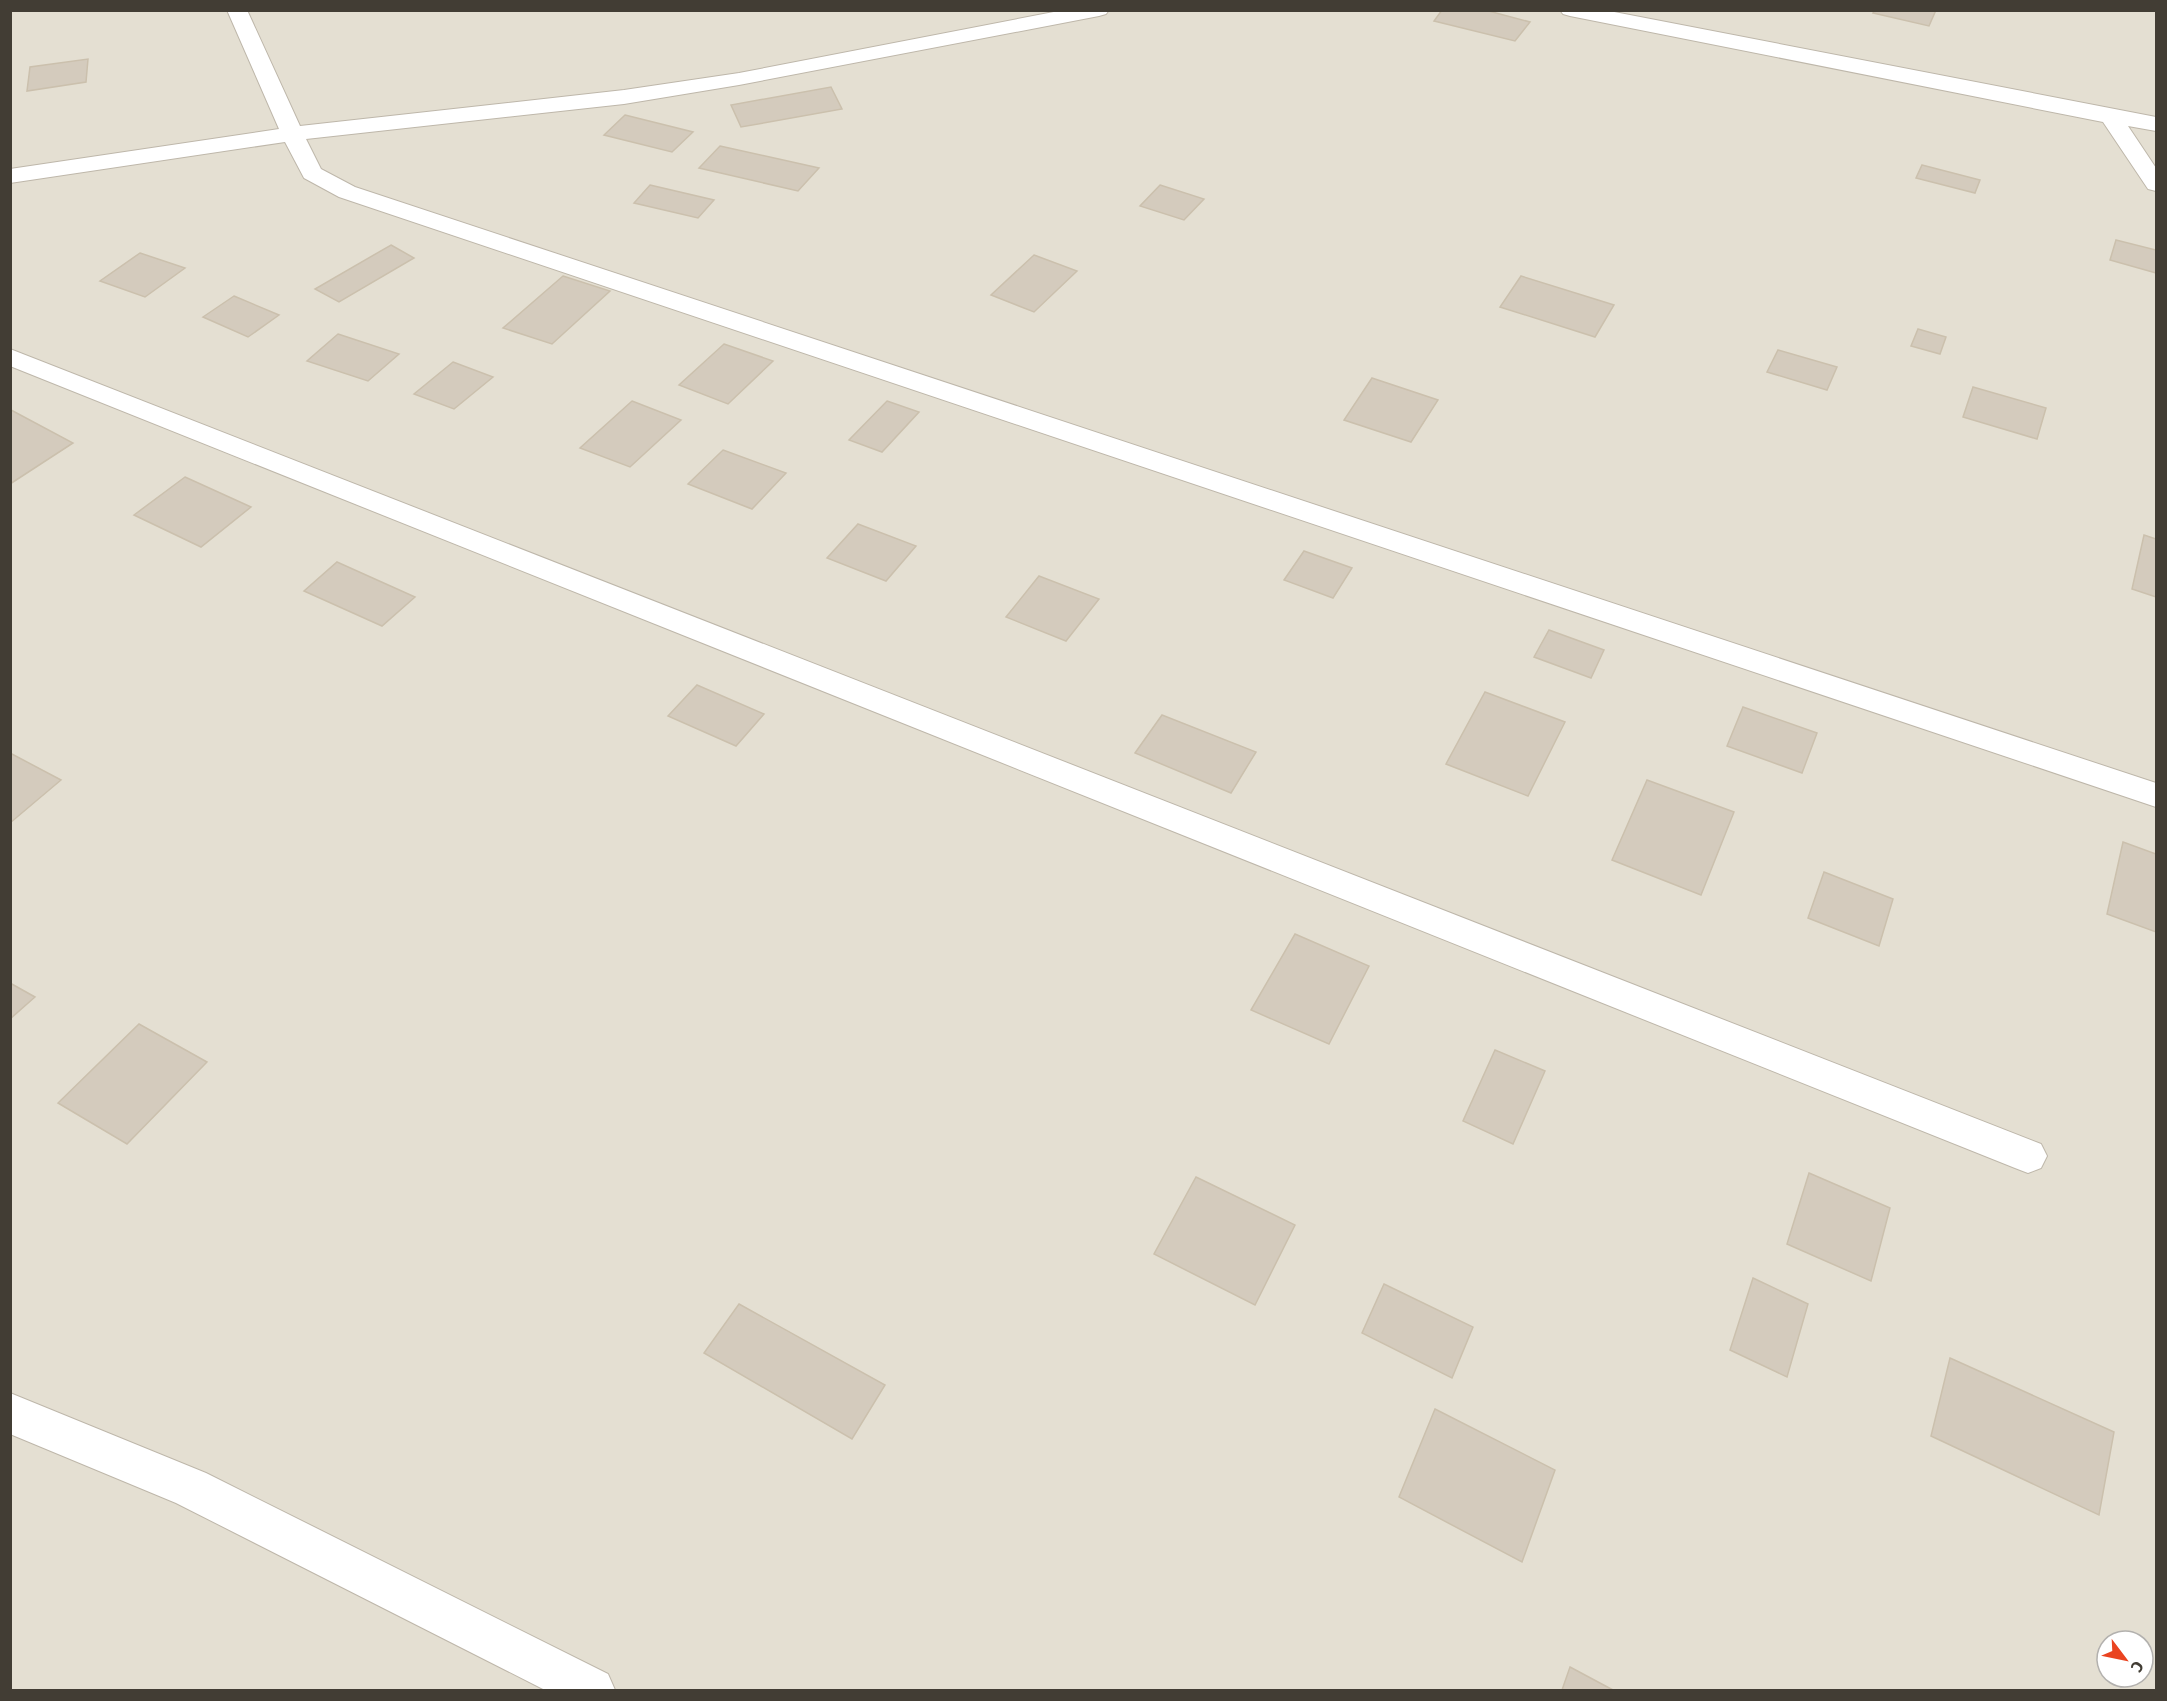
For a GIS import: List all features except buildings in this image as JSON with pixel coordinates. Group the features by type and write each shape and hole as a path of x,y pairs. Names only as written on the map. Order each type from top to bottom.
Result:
{"street":[{"path":"237,10 292,134 312,173 347,192 2157,795"},
{"path":"10,176 292,134 624,97 739,79 1099,10"},
{"path":"1570,10 2111,117 2157,124"},
{"path":"2111,117 2157,184"},
{"path":"10,357 2028,1156"},
{"path":"10,1413 191,1488 592,1690"}],"shaded area":[{"path":"11,11 2156,11 2156,1690 11,1690"}]}
